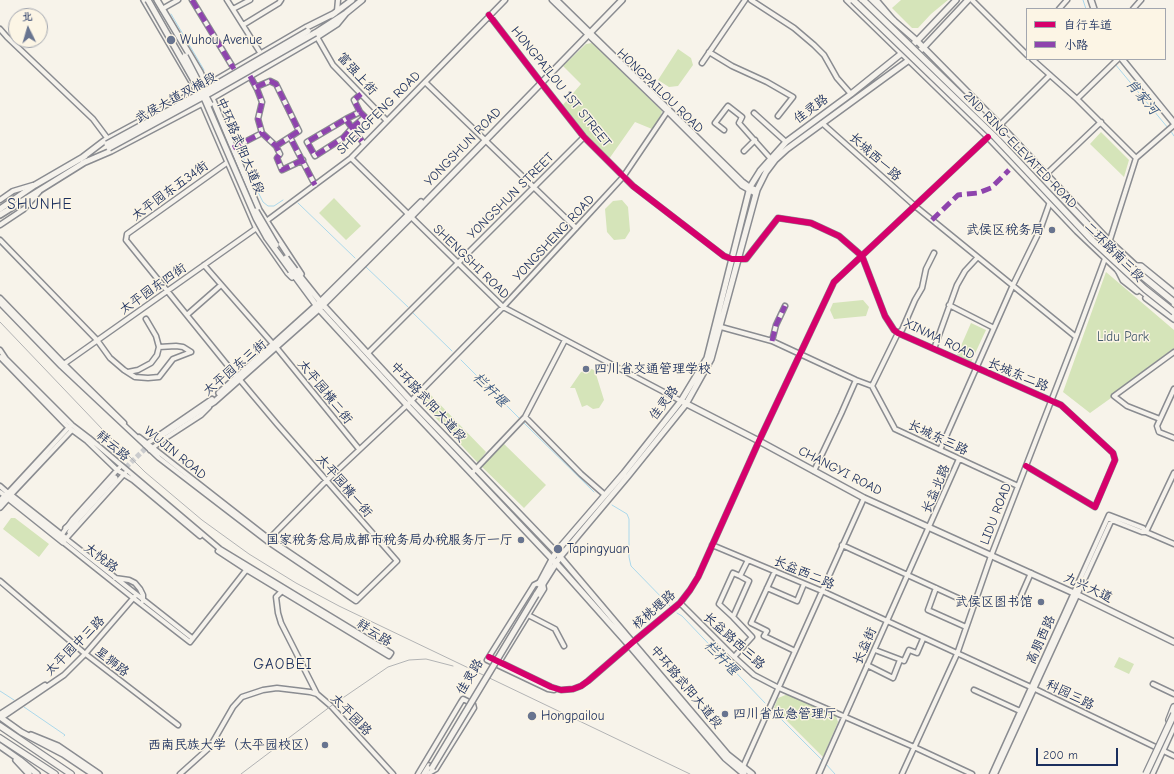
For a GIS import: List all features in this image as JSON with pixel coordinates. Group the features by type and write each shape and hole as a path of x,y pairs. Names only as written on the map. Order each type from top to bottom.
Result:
{"highway":[{"name":"2ND RING ELEVATED ROAD","path":"853,0 995,137 1092,240 1145,289 1174,312"},
{"name":"2ND RING ELEVATED ROAD","path":"863,0 1006,139 1110,248 1174,302"},
{"path":"870,0 876,3 893,20"},
{"path":"1136,266 1174,297"},
{"path":"1118,270 1135,286 1174,315"},
{"path":"1161,750 1173,715 1174,707"},
{"path":"1147,774 1173,715"},
{"path":"0,726 71,774"},
{"path":"0,738 55,774"},
{"path":"0,743 13,746"}],"main road":[{"path":"144,0 202,103 257,228 288,273 304,285"},
{"name":"中环路武阳大道段","path":"148,0 205,100 256,218 267,238 293,270"},
{"name":"中环路武阳大道段","path":"152,0 208,98 258,214 277,246 304,285 320,305 472,473 631,644 742,771 752,774"},
{"path":"157,0 200,72 259,210 298,268 304,285"},
{"name":"武侯大道双楠段","path":"0,209 35,185 83,157 204,92 308,31 352,0"},
{"name":"武侯大道双楠段","path":"0,216 83,163 108,143 210,93 316,35 362,0"},
{"path":"588,33 617,0"},
{"name":"YONGSHUN ROAD","path":"320,305 410,216 622,0"},
{"name":"二环路南三段","path":"847,0 988,136 1050,202 1118,270 1124,280 1174,319"},
{"name":"佳灵路","path":"429,771 542,583 560,557 628,476 683,402 711,359 721,327 750,189 760,171 786,142 851,94 917,41 956,0"},
{"name":"佳灵路","path":"542,583 556,552 683,402 708,358 735,259 756,192 766,172 775,160 788,149 909,60 923,48 968,0"},
{"path":"108,143 307,27 336,12"},
{"name":"二环路南三段","path":"893,20 917,41 1000,125 1109,241 1136,266 1141,266 1174,293"},
{"path":"83,163 111,151 212,98 316,35"},
{"path":"1123,60 1173,125"},
{"name":"中环路武阳大道段","path":"320,305 368,354 409,403 476,468 556,552 631,644"},
{"name":"太平园东三街","path":"159,438 201,410 238,379 320,305"},
{"name":"CHANGYI ROAD","path":"683,402 864,498 991,556"},
{"path":"68,530 115,478"},
{"path":"0,501 8,495"},
{"path":"0,507 8,495"},
{"name":"大悦路","path":"8,495 62,538"},
{"name":"九兴大道","path":"991,556 1076,594 1174,642"},
{"path":"0,716 21,732 56,750 92,774"},
{"path":"1147,774 1174,726"},
{"path":"21,732 52,742 99,774"},
{"path":"0,746 37,774"},
{"path":"7,750 29,774"},
{"path":"1152,774 1161,750"}],"street":[{"path":"162,9 178,0"},
{"path":"192,0 234,69"},
{"path":"228,0 261,54"},
{"path":"233,10 250,0"},
{"path":"243,25 279,3 281,0"},
{"path":"336,12 338,0"},
{"name":"SHENGFENG ROAD","path":"257,228 351,158 505,0"},
{"name":"HONGPAILOU ROAD","path":"552,0 750,189 756,192"},
{"name":"HONGPAILOU ROAD","path":"557,0 588,33"},
{"path":"702,64 744,0"},
{"path":"751,0 794,28 814,45 824,55 837,78 851,94"},
{"path":"972,0 1026,52"},
{"path":"1060,8 1067,0"},
{"path":"1134,8 1141,0"},
{"name":"HONGPAILOU 1ST STREET","path":"490,15 540,82 584,137 623,177 724,256 735,259"},
{"path":"0,30 93,119 108,143"},
{"name":"富强上街","path":"316,35 333,65 387,121"},
{"path":"710,52 732,66 767,82 793,97 778,116"},
{"path":"1033,60 1101,122 1136,158 1173,125"},
{"path":"1077,100 1115,62"},
{"path":"1000,125 1050,75"},
{"path":"250,76 262,102 258,119 262,133 276,146 280,154 277,158 282,170 303,160"},
{"path":"256,87 270,81 276,84 299,131 276,146"},
{"path":"425,82 576,228"},
{"path":"360,112 307,142 316,156 342,138 365,117 360,112 354,100 361,94"},
{"path":"724,130 715,123 728,106 742,117 739,123 771,158"},
{"name":"YONGSHENG ROAD","path":"268,539 326,481 409,403 503,307 623,177 669,111"},
{"path":"754,113 786,142"},
{"path":"346,119 364,144"},
{"path":"1035,186 1101,122"},
{"name":"长城西一路","path":"822,123 914,206 1076,337"},
{"path":"232,148 262,133"},
{"name":"核桃堰路","path":"498,664 561,690 568,690 581,686 680,603 698,577 759,441 834,282 988,136"},
{"path":"290,137 315,185"},
{"name":"YONGSHUN STREET","path":"368,354 584,137"},
{"path":"744,151 755,140"},
{"name":"SHENGSHI ROAD","path":"351,158 503,307 683,402"},
{"name":"LIDU ROAD","path":"902,774 957,654 991,556 1106,259 1109,241 1136,158"},
{"name":"太平园东五34街","path":"126,240 127,234 228,162"},
{"path":"0,200 13,191 35,185"},
{"path":"0,225 24,209 41,190"},
{"path":"940,450 1013,285 1040,230 1050,202"},
{"name":"XINMA ROAD","path":"735,259 746,259 778,218 811,223 839,236 862,256 885,316 894,330 976,368"},
{"name":"太平园东四街","path":"62,365 257,228"},
{"path":"0,240 97,340 110,358 135,377 159,377 173,360 191,352 183,347 159,347"},
{"name":"太平园横一街","path":"126,240 188,314 238,379 397,561 357,600"},
{"path":"721,327 772,341 872,386 898,333 902,330 922,288 926,269 934,254"},
{"path":"934,349 957,285 965,271 977,258"},
{"name":"太平园横二街","path":"204,265 275,346 360,449"},
{"path":"188,314 221,285"},
{"name":"WUJIN ROAD","path":"0,298 62,365"},
{"name":"WUJIN ROAD","path":"0,303 150,449 268,539 357,600"},
{"path":"949,305 994,328"},
{"path":"772,341 776,325 786,306"},
{"path":"128,372 138,370 151,363 157,355 159,347 156,336 146,319"},
{"path":"472,473 525,418 565,340"},
{"name":"祥云路","path":"0,350 2,359 70,426 89,438 121,466 125,473 133,480 228,558 248,569 391,653 390,655 389,656 248,569"},
{"path":"1160,418 1127,406 1114,396 1174,352"},
{"name":"长城东二路","path":"976,368 1061,405 1113,454 1115,460 1095,506 1026,466"},
{"path":"814,471 856,380"},
{"name":"长城东三路","path":"872,386 895,429 1018,486"},
{"path":"1174,389 1157,426 1159,432 1174,438"},
{"path":"145,444 159,438 200,415 213,400"},
{"path":"525,418 605,495"},
{"path":"8,495 70,426"},
{"name":"祥云路","path":"70,426 72,431 87,441 117,470 125,473"},
{"path":"8,495 72,431"},
{"path":"150,449 159,438"},
{"name":"长益北路","path":"930,527 959,459"},
{"path":"68,530 115,478 117,470 121,466"},
{"path":"125,473 115,478 62,538 115,578 134,596 143,601 191,640 248,569"},
{"path":"1174,473 1146,532 1174,544"},
{"path":"0,486 8,495"},
{"name":"大悦路","path":"0,492 8,495"},
{"path":"742,771 864,498"},
{"name":"高朋西路","path":"995,774 1110,517 1142,532 1146,532"},
{"name":"长益街","path":"819,774 930,527"},
{"name":"大悦路","path":"62,538 191,640"},
{"name":"长益西二路","path":"712,545 822,591 923,638"},
{"path":"842,545 973,605"},
{"path":"740,576 748,560"},
{"path":"775,572 751,623 767,631 764,636 796,651"},
{"path":"733,617 749,581 733,574 719,604 752,637 734,657"},
{"path":"1023,600 1020,598 1025,590 1031,574"},
{"path":"115,578 128,580 135,583 143,594 143,601"},
{"name":"星狮路","path":"0,581 84,653 178,725"},
{"path":"542,583 544,589 528,615 498,664 487,660 534,585 542,583"},
{"path":"767,588 797,601 804,584"},
{"path":"936,588 928,610 966,627"},
{"path":"282,591 276,598 281,623 317,694"},
{"name":"太平园中三路","path":"0,716 57,681 84,653 134,596"},
{"name":"长益路西三路","path":"680,603 754,675 779,688 845,716 972,774"},
{"path":"528,615 555,629 564,646"},
{"path":"875,650 904,661 909,650 917,653 923,638"},
{"name":"科园三路","path":"923,638 1033,688 1174,756"},
{"path":"868,666 893,678 900,660"},
{"path":"1153,684 1174,694"},
{"name":"太平园路","path":"180,774 210,747 233,707 242,697 263,690 277,688 317,694 393,774"},
{"name":"高朋西路","path":"992,774 1020,711 1033,688"},
{"path":"974,690 1020,711"},
{"path":"418,774 463,699 473,704 474,708 436,768 429,771"}],"green space":[{"path":"901,0 948,0 931,14 918,28 912,28 892,8"},
{"path":"592,43 662,111 652,129 635,122 609,159 585,135 562,106 581,84 563,66 586,44"},
{"path":"678,49 691,58 693,65 678,86 669,87 658,80"},
{"path":"1101,132 1129,160 1124,177 1090,144"},
{"path":"334,198 361,226 346,240 319,213"},
{"path":"622,200 628,207 630,231 625,239 614,240 607,232 605,209 613,201"},
{"name":"Lidu Park","path":"1106,272 1174,330 1174,348 1111,395 1111,398 1090,413 1063,392"},
{"path":"863,300 869,307 866,316 834,319 830,310 833,303"},
{"path":"971,323 986,330 971,362 957,355"},
{"path":"592,369 595,371 604,400 599,408 593,409 587,405 582,407 575,388 570,388 581,372"},
{"path":"426,390 486,452 478,463 422,403 423,394"},
{"path":"502,442 546,485 524,508 480,465"},
{"path":"11,518 15,518 49,544 39,557 3,529"},
{"path":"1119,657 1134,664 1129,674 1114,667"},
{"path":"788,694 836,716 838,722 823,757 774,708 778,698"}],"waterway":[{"name":"肖家河","path":"1083,0 1086,8"},
{"name":"栏杆堰","path":"171,14 204,70"},
{"name":"肖家河","path":"1115,64 1168,128"},
{"name":"栏杆堰","path":"221,103 236,140"},
{"name":"肖家河","path":"1170,130 1174,136"},
{"name":"栏杆堰","path":"240,149 246,164"},
{"name":"栏杆堰","path":"257,190 263,202 268,206 274,206 283,200"},
{"name":"栏杆堰","path":"298,203 355,258"},
{"name":"栏杆堰","path":"366,267 408,307"},
{"name":"栏杆堰","path":"412,312 452,351"},
{"name":"栏杆堰","path":"461,360 520,419"},
{"name":"栏杆堰","path":"523,422 594,492"},
{"name":"栏杆堰","path":"612,505 627,514 629,519 629,557 631,566 670,606"},
{"name":"栏杆堰","path":"677,613 682,616 765,703"},
{"path":"0,691 14,700"},
{"path":"24,707 65,735 64,736"},
{"name":"栏杆堰","path":"774,712 823,761"},
{"name":"栏杆堰","path":"825,763 835,774"}],"tunnel":[{"path":"115,478 150,444"}],"railway":[{"path":"0,322 145,472 202,520 249,554 296,583 339,606 690,774"},
{"path":"241,774 331,706 388,667 409,660 426,659 453,666"}],"marked path":[{"path":"192,0 234,69"},
{"path":"250,76 262,102 258,119 262,133 276,146 280,154 277,158 282,170 303,160"},
{"path":"256,87 270,81 276,84 299,131 290,137 315,185"},
{"path":"360,112 354,100 361,94"},
{"path":"346,119 360,112 365,117 352,128 343,138 315,156 307,142 346,119 352,128 364,144"},
{"path":"233,148 262,133"},
{"path":"276,146 290,137"},
{"path":"932,220 958,195 978,193 991,188 1009,170"},
{"path":"772,341 776,325 785,306"}],"cycle path":[{"path":"489,15 584,137 633,186 724,256 732,259 746,259 778,218 811,223 839,236 862,256 885,316 894,330 1061,405 1113,453 1115,460 1095,507 1026,466"},
{"path":"489,657 551,687 561,690 573,689 588,681 680,603 698,577 759,441 834,282 988,137"}],"place":[{"name":"Wuhou Avenue","path":"171,40"},
{"name":"武侯区税务局","path":"1052,230"},
{"name":"四川省交通管理学校","path":"586,369"},
{"name":"国家税务总局成都市税务局办税服务厅一厅","path":"521,540"},
{"name":"Tapingyuan","path":"558,549"},
{"name":"武侯区图书馆","path":"1041,602"},
{"name":"四川省应急管理厅","path":"725,714"},
{"name":"Hongpailou","path":"532,716"},
{"name":"西南民族大学（太平园校区）","path":"325,745"}],"district":[{"name":"SHUNHE","path":"40,205"},
{"name":"GAOBEI","path":"283,665"}]}
